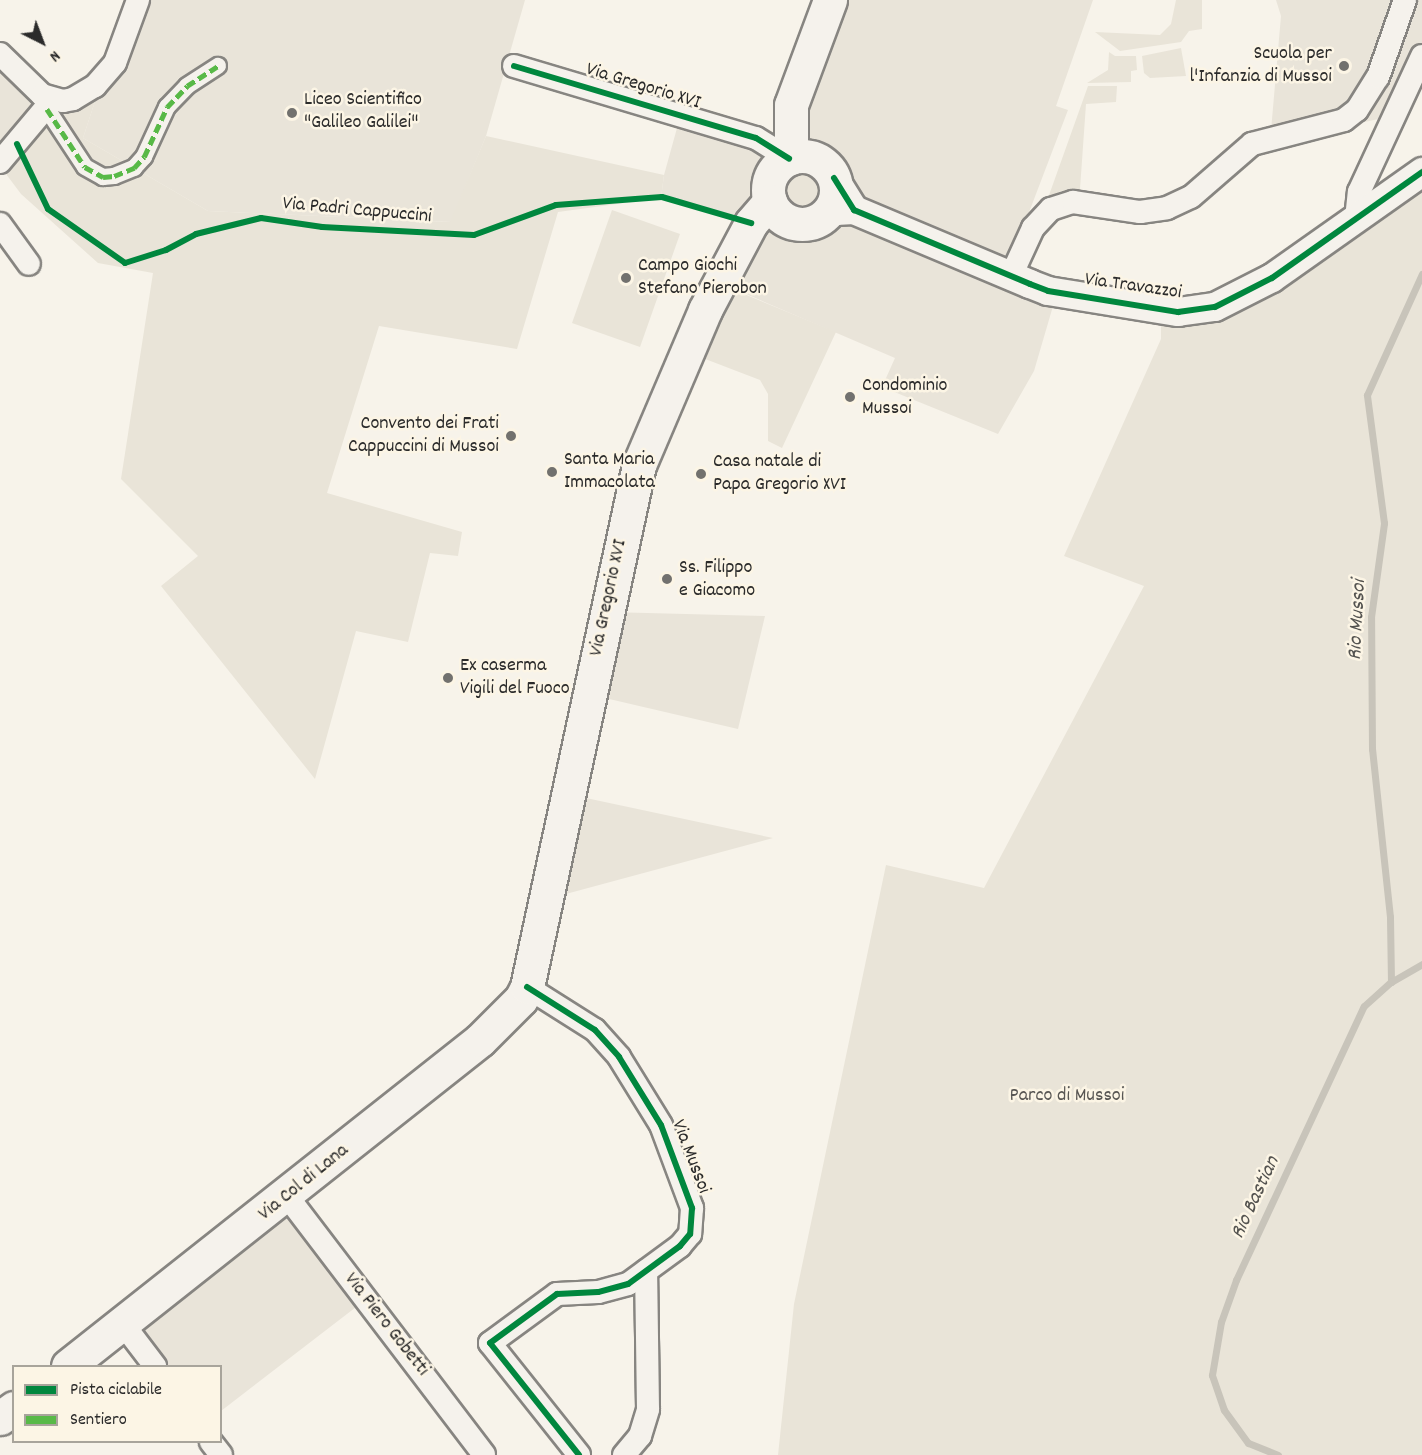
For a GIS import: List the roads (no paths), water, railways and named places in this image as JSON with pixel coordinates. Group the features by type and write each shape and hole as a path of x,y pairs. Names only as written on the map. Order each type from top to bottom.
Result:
{"main road":[{"path":"799,183 796,94 830,0"},
{"name":"Via Gregorio XVI","path":"527,987 639,465 674,378 739,247 762,229 799,183"},
{"name":"Via Col di Lana","path":"69,1365 287,1196 487,1035 509,1014 527,987"}],"street":[{"path":"0,162 50,104 73,99 106,75 138,0"},
{"path":"1011,276 1033,228 1051,209 1073,202 1140,212 1167,208 1191,197 1252,144 1344,120 1357,110 1378,77 1405,0"},
{"path":"0,54 50,104 85,167 103,177 114,176 134,168 144,157 167,107 187,86 218,66"},
{"path":"1356,219 1359,192 1422,56"},
{"name":"Via Gregorio XVI","path":"514,66 761,141 799,183"},
{"path":"761,141 775,132 796,94"},
{"name":"Via Travazzoi","path":"799,183 836,211 854,210 1048,291 1146,309 1199,310 1232,300 1272,278 1422,172"},
{"path":"0,224 28,264"},
{"name":"Via Mussoi","path":"527,987 577,1017 608,1043 661,1125 692,1208 693,1220 690,1234 680,1246 646,1271 612,1290 557,1294 490,1342 579,1455"},
{"name":"Via Piero Gobetti","path":"287,1196 484,1455"},
{"path":"624,1455 640,1436 648,1409 646,1271"},
{"path":"123,1324 154,1365"},
{"path":"212,1443 221,1455"}],"waterway":[{"name":"Rio Mussoi","path":"1391,982 1390,917 1372,749 1371,617 1384,523 1367,395 1422,274"},
{"name":"Rio Bastian","path":"1278,1455 1248,1443 1224,1410 1212,1375 1221,1322 1236,1280 1364,1006 1391,982 1422,964"}],"place":[{"name":"Scuola per l'Infanzia di Mussoi","path":"1344,66"},
{"name":"Liceo Scientifico \"Galileo Galilei\"","path":"292,113"},
{"name":"Campo Giochi Stefano Pierobon","path":"626,278"},
{"name":"Condominio Mussoi","path":"850,397"},
{"name":"Convento dei Frati Cappuccini di Mussoi","path":"511,436"},
{"name":"Santa Maria Immacolata","path":"552,472"},
{"name":"Casa natale di Papa Gregorio XVI","path":"701,474"},
{"name":"Ss. Filippo e Giacomo","path":"667,579"},
{"name":"Ex caserma Vigili del Fuoco","path":"448,678"}],"park label":[{"name":"Parco di Mussoi","path":"1067,1096"}]}
